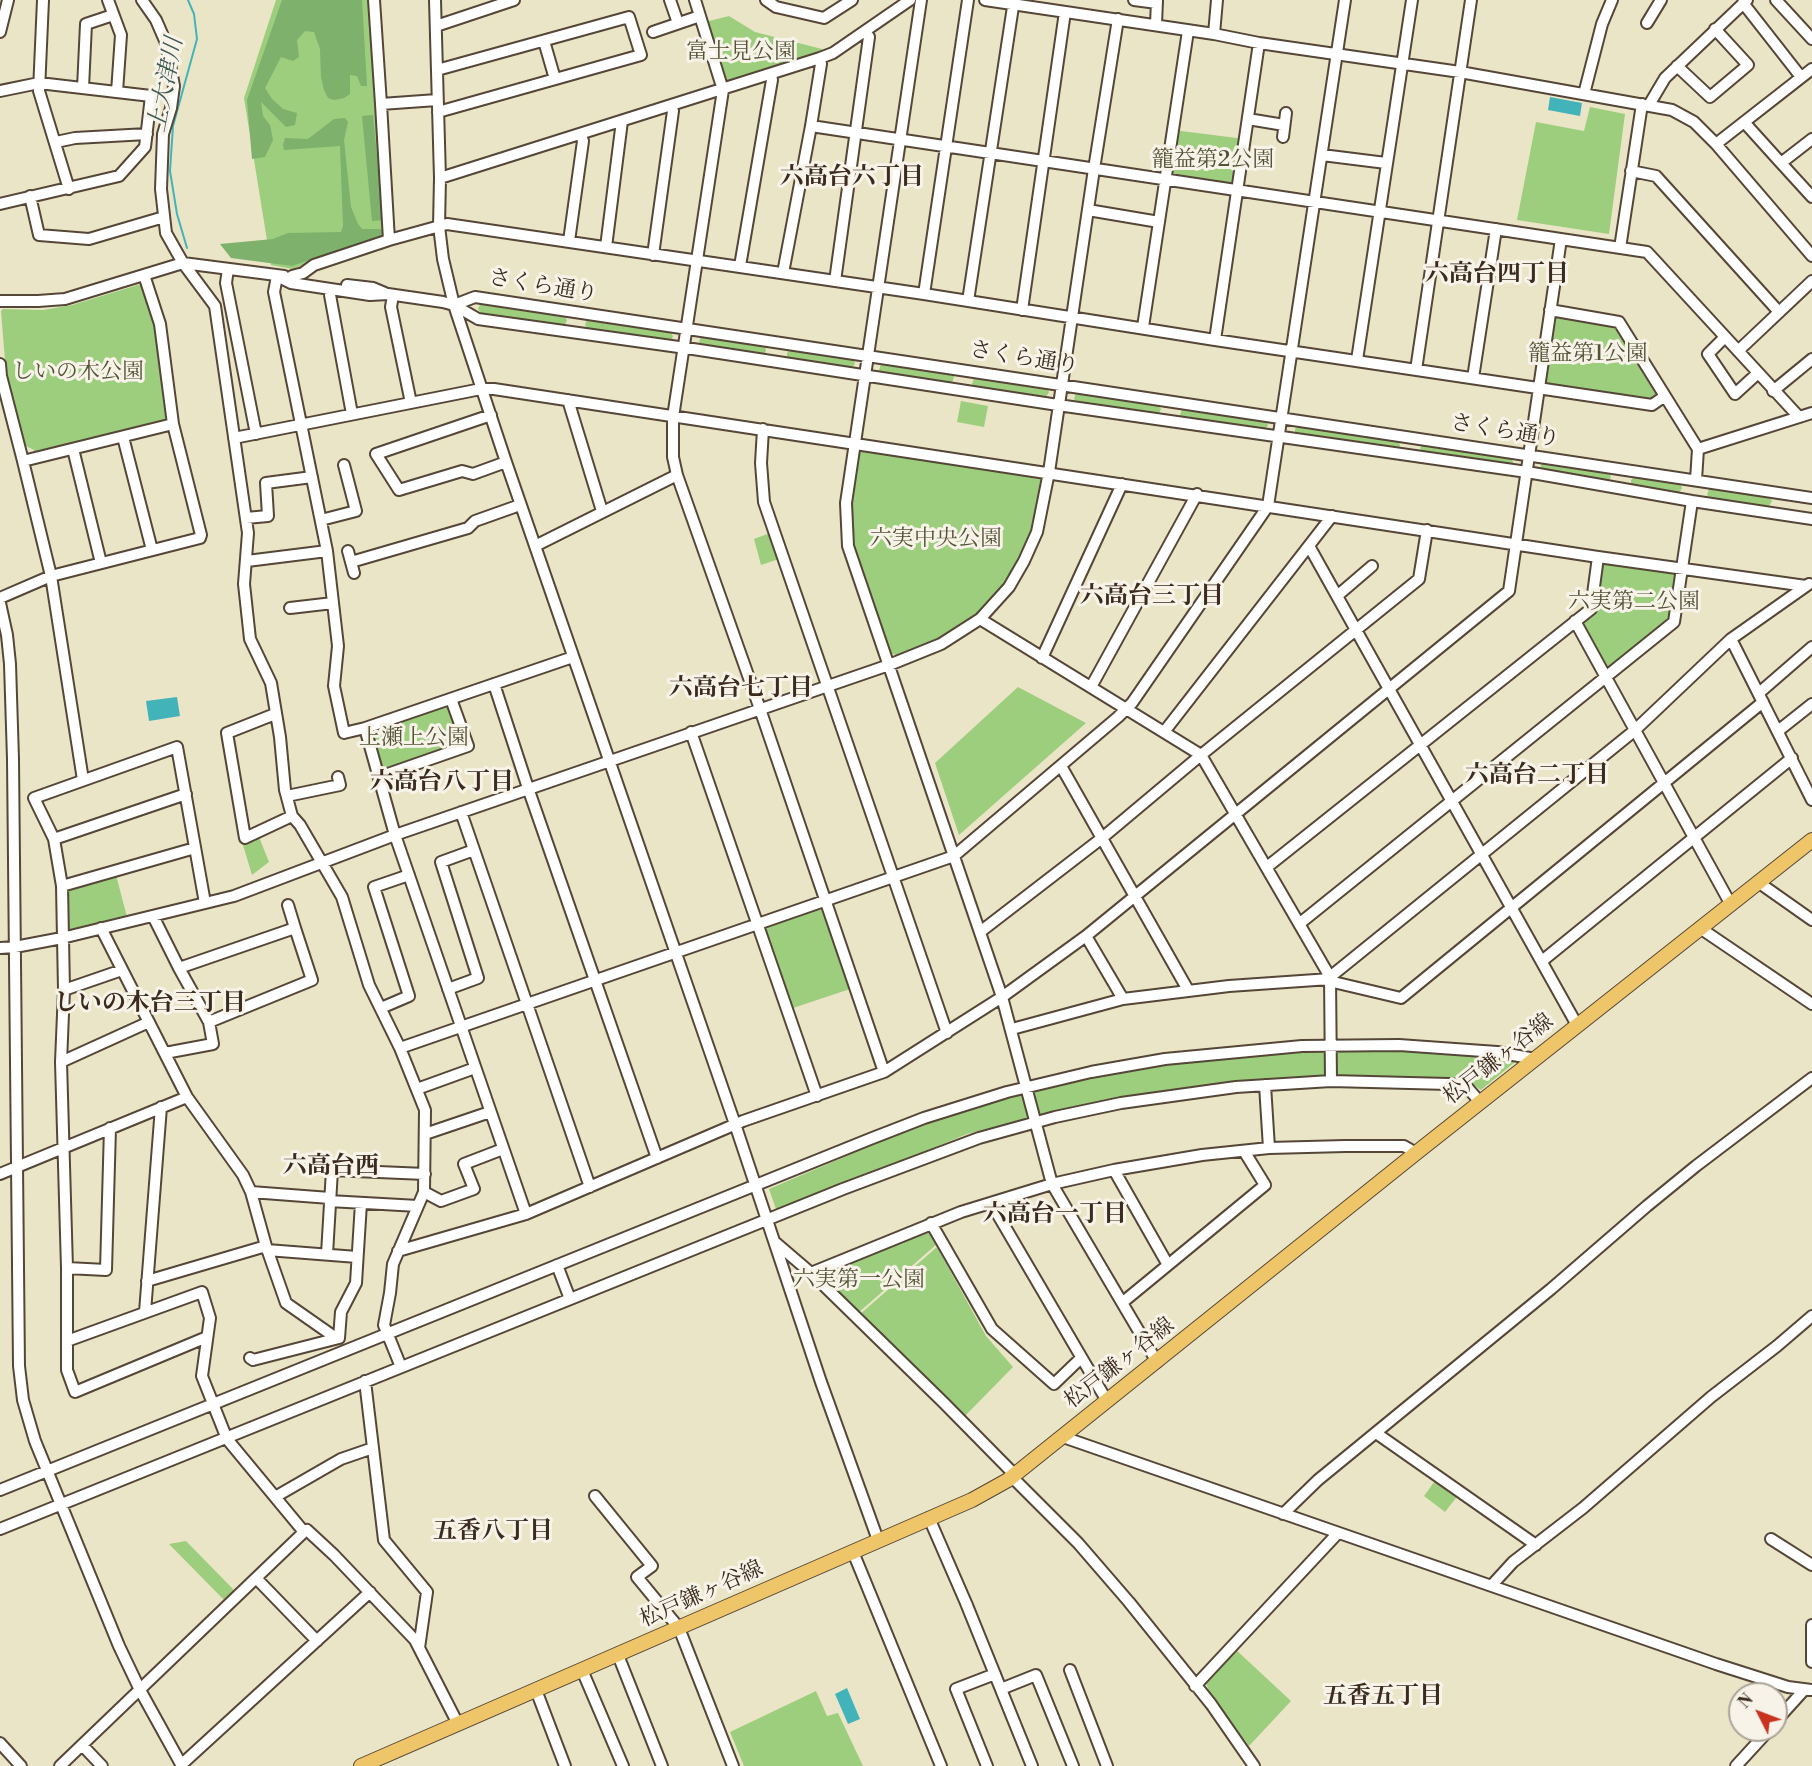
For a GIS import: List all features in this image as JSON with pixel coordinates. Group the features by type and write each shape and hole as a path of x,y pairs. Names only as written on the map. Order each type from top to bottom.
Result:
{"main road":[{"name":"松戸鎌ヶ谷線","path":"361,1766 386,1761 459,1724 994,1489 1014,1476 1416,1153 1812,840"}],"street":[{"path":"0,32 8,0"},
{"path":"43,0 39,91 69,189"},
{"path":"108,0 121,35 117,92"},
{"path":"142,0 156,20 166,43 174,86 171,108 163,134 164,160 161,189 166,233 183,263 215,306 246,518 247,561 244,584 250,639 271,683 291,816 300,825 342,897 369,984 400,1048 424,1110 426,1134 424,1192 393,1264 384,1324 401,1367"},
{"path":"374,0 389,240"},
{"path":"435,0 440,178 439,226 443,258 454,305 520,505 756,1184 821,1382 878,1540"},
{"path":"436,26 514,0"},
{"path":"670,0 678,24"},
{"path":"694,0 723,90 673,417 671,440 677,475 884,1072"},
{"path":"766,0 776,7 825,18 852,0"},
{"path":"440,178 820,58 833,53 910,0"},
{"path":"921,0 846,503 848,546 1012,1029 1052,1184 1157,1362"},
{"path":"924,294 968,0"},
{"path":"985,0 1014,2 1259,43 1460,72 1672,110 1694,122 1716,144 1812,256"},
{"path":"1134,0 1157,2 1156,25"},
{"path":"1214,34 1216,0"},
{"path":"400,1048 954,856 1126,708 1268,506 1345,0"},
{"path":"1357,360 1412,0"},
{"path":"1416,370 1471,0"},
{"path":"1584,94 1602,24 1612,0"},
{"path":"1647,23 1661,0"},
{"path":"1776,0 1812,39"},
{"path":"968,301 1014,2"},
{"path":"1620,248 1631,171 1645,104 1665,78 1715,29 1745,2 1801,77"},
{"path":"1022,310 1065,12"},
{"path":"83,88 86,24 113,15"},
{"path":"653,32 700,16"},
{"path":"437,70 629,17 641,55 438,112"},
{"path":"0,948 62,938 234,896 320,861 889,665 941,644 980,619 1009,587 1037,532 1049,472 1118,19"},
{"path":"1677,66 1710,97 1748,65 1715,29"},
{"path":"835,281 869,37 865,31"},
{"path":"1143,327 1188,31"},
{"path":"544,41 555,79"},
{"path":"1215,340 1259,43"},
{"path":"783,273 811,126 820,58"},
{"path":"1716,144 1812,69"},
{"path":"740,266 771,75"},
{"path":"0,91 39,83 151,96 145,147 119,176 0,204"},
{"path":"381,104 437,100"},
{"path":"653,255 673,111 671,105"},
{"path":"1283,137 1286,114"},
{"path":"1248,119 1284,125"},
{"path":"606,247 622,121"},
{"path":"1744,122 1812,197"},
{"path":"811,126 1647,252 1798,417"},
{"path":"56,142 75,138 147,134"},
{"path":"569,241 584,141 581,135"},
{"path":"1781,163 1812,139"},
{"path":"1322,154 1386,163"},
{"path":"1631,171 1656,176 1779,312"},
{"path":"30,196 39,235 89,239 164,217"},
{"path":"1088,210 1159,222"},
{"path":"292,276 303,273 314,265 447,224 740,266 1652,405 1665,396"},
{"path":"1473,378 1496,229"},
{"path":"398,1251 526,1214 735,1124 884,1072 1002,998 1086,936 1509,591 1561,239"},
{"path":"0,301 38,302 65,299 183,263 373,288 391,294 454,305"},
{"path":"313,280 311,274 314,265"},
{"path":"228,269 226,283 256,434"},
{"path":"0,598 51,576 200,538 173,424 160,324 144,275"},
{"path":"277,276 291,283 370,296 391,294"},
{"path":"277,276 274,292 327,551 338,646 334,686 344,733 365,728 573,657"},
{"path":"1738,351 1812,281"},
{"path":"331,289 330,295 352,414"},
{"path":"391,294 391,307 411,403"},
{"name":"さくら通り","path":"454,305 475,297 1812,498"},
{"name":"さくら通り","path":"454,305 478,319 1527,472 1812,519"},
{"path":"1550,310 1619,322 1698,449 1696,480"},
{"path":"1725,337 1708,354 1735,394 1758,374"},
{"path":"1773,391 1812,359"},
{"path":"0,364 51,576 83,780"},
{"path":"234,438 481,389 494,389 1598,557 1809,585"},
{"path":"568,400 602,511"},
{"path":"1698,449 1812,413"},
{"path":"491,416 376,454 399,490 462,471 473,474 506,462"},
{"path":"23,461 173,424"},
{"path":"763,429 761,463 764,502 947,1033"},
{"path":"123,437 152,550"},
{"path":"73,449 101,563"},
{"path":"321,520 356,511 344,465"},
{"path":"535,546 677,475"},
{"path":"246,518 268,516 266,483 312,477"},
{"path":"1042,658 1122,484"},
{"path":"1091,687 1197,495"},
{"path":"1299,924 1674,622 1692,501"},
{"path":"354,573 350,556 468,528 475,521 520,505"},
{"path":"1164,732 1332,516"},
{"path":"980,932 1102,838 1419,579 1427,530"},
{"path":"1309,546 1577,1025"},
{"path":"247,561 327,551"},
{"path":"1267,867 1591,609 1598,557"},
{"path":"1337,596 1372,566"},
{"path":"1330,979 1634,731 1731,639 1809,585"},
{"path":"0,603 10,664 6,719 15,947 19,1366 26,1412 46,1470 119,1646 140,1690 182,1766 370,1592"},
{"path":"290,608 333,603"},
{"path":"980,619 1201,755 1330,979 1331,1081"},
{"path":"1575,621 1730,903"},
{"path":"1731,639 1812,800"},
{"path":"1012,1029 1123,999 1188,990 1330,979 1401,998 1664,784 1761,698 1812,647"},
{"path":"494,684 657,1158"},
{"path":"379,777 468,746 451,699"},
{"path":"1778,731 1812,704"},
{"path":"275,714 227,734 245,838 291,816"},
{"path":"365,728 395,835 526,1214"},
{"path":"691,732 817,1096"},
{"path":"205,903 177,747 34,798 54,839 62,886 64,990 61,1062 67,1268 67,1370 75,1392 207,1337"},
{"path":"1542,961 1792,758"},
{"path":"1061,766 1188,990"},
{"path":"287,796 340,785 338,777"},
{"path":"54,839 186,794"},
{"path":"461,812 590,1187"},
{"path":"62,886 195,848"},
{"path":"448,989 478,978 441,862 474,850"},
{"path":"381,1008 409,996 374,887 409,875"},
{"path":"1758,882 1812,920"},
{"path":"209,1022 312,980 288,905"},
{"path":"153,916 209,1022 213,1044 165,1053"},
{"path":"101,928 187,1097 243,1174 251,1192 266,1248 286,1303 337,1338"},
{"path":"179,968 295,928"},
{"path":"1700,928 1812,1004"},
{"path":"1086,936 1123,999"},
{"path":"64,990 122,970"},
{"path":"61,1062 149,1022"},
{"path":"0,1490 924,1118 1027,1087 1091,1072 1165,1059 1266,1048 1330,1045 1447,1048 1497,1052 1535,1059"},
{"path":"417,1089 475,1068"},
{"path":"1283,1514 1318,1480 1551,1289 1695,1166 1812,1077"},
{"path":"0,1529 767,1219 926,1156 979,1138 1037,1122 1161,1096 1265,1085 1331,1081 1466,1086 1480,1102"},
{"path":"1265,1085 1269,1148"},
{"path":"0,1174 187,1097"},
{"path":"145,1312 161,1107"},
{"path":"426,1134 490,1112"},
{"path":"67,1268 106,1270 110,1128"},
{"path":"812,1273 931,1223 1052,1184 1114,1170 1203,1155 1269,1148 1404,1146 1416,1153"},
{"path":"424,1192 441,1201 474,1190 464,1164 503,1149"},
{"path":"1123,1302 1264,1185 1244,1151"},
{"path":"327,1254 332,1170 425,1174"},
{"path":"1114,1170 1168,1265"},
{"path":"251,1192 418,1206"},
{"path":"342,1351 337,1338 341,1312 356,1283 361,1203"},
{"path":"990,1203 1107,1401"},
{"path":"931,1223 992,1329 1054,1384 1081,1358"},
{"path":"775,1242 812,1273 944,1403 1101,1569 1211,1704 1254,1766"},
{"path":"147,1281 266,1248 357,1257"},
{"path":"557,1265 570,1299"},
{"path":"67,1341 202,1292 210,1318 202,1376 227,1439 304,1532"},
{"path":"1492,1585 1513,1562 1592,1501 1711,1397 1811,1320"},
{"path":"250,1358 253,1360 337,1338"},
{"path":"365,1381 384,1540 427,1592 419,1648"},
{"path":"1376,1433 1536,1545"},
{"path":"1063,1437 1706,1661 1808,1690"},
{"path":"275,1497 341,1459 373,1448"},
{"path":"595,1496 652,1566 637,1577 678,1628 734,1766"},
{"path":"929,1518 1032,1766"},
{"path":"60,1766 307,1530 415,1640 459,1724"},
{"path":"1195,1686 1338,1533"},
{"path":"1771,1539 1812,1565"},
{"path":"853,1552 941,1766"},
{"path":"256,1578 317,1641"},
{"path":"1812,1624 1812,1662"},
{"path":"618,1655 662,1766"},
{"path":"582,1670 623,1766"},
{"path":"1070,1670 1107,1766"},
{"path":"987,1766 956,1689 995,1674"},
{"path":"1001,1689 1036,1675 1073,1766"},
{"path":"536,1690 565,1766"},
{"path":"1788,1709 1808,1690"},
{"path":"1736,1766 1758,1742"},
{"path":"0,1743 21,1766"},
{"path":"82,1745 102,1766"}],"green space":[{"path":"276,0 369,0 385,233 382,238 292,269 271,265 244,98"},
{"path":"282,0 362,0 367,86 361,86 357,76 350,75 350,94 334,100 328,98 321,77 320,49 314,32 305,31 297,40 299,57 293,61 281,57 265,88 272,99 283,109 297,113 295,125 286,127 261,102 263,116 270,125 273,140 265,157 252,159 247,100"},
{"name":"富士見公園","path":"729,16 755,32 822,49 824,53 727,83 705,22"},
{"path":"1590,107 1625,114 1609,234 1517,220 1536,122 1584,131"},
{"path":"373,115 383,220 372,221 362,116"},
{"path":"345,118 348,122 344,140 351,207 362,229 380,229 383,231 381,236 292,266 231,258 220,244 273,239 288,233 341,232 343,226 340,146 284,150 283,145 285,138 308,139 334,119"},
{"name":"籠益第2公園","path":"1173,130 1245,139 1237,190 1165,179"},
{"name":"しいの木公園","path":"141,284 145,287 157,325 169,419 167,422 33,454 34,450 24,445 6,373 1,311 3,309 43,310 72,305"},
{"path":"483,302 564,315 567,320 565,325 561,326 481,313 478,309"},
{"name":"籠益第1公園","path":"1560,315 1613,320 1665,396 1652,405 1547,385 1544,381 1554,319"},
{"path":"587,319 670,331 673,336 672,340 668,341 588,329 585,325"},
{"path":"701,336 763,344 766,349 765,354 702,346 699,342"},
{"path":"791,349 852,358 855,363 849,369 787,358 787,353"},
{"path":"881,364 953,374 954,377 952,383 947,383 883,374 879,370"},
{"path":"974,378 1046,387 1049,392 1046,397 1040,398 975,388 972,384"},
{"path":"1076,393 1157,404 1161,409 1159,414 1077,403 1074,399"},
{"path":"961,401 988,406 984,427 957,422"},
{"path":"1184,408 1266,420 1268,425 1265,430 1183,419 1180,415"},
{"path":"1299,425 1398,441 1400,445 1399,449 1295,434 1295,429"},
{"path":"1421,445 1511,457 1513,465 1420,453"},
{"name":"六実中央公園","path":"865,448 1039,475 1043,480 1033,529 1020,559 1004,584 975,615 950,633 930,644 899,656 890,653 853,543 851,503 859,453"},
{"path":"1544,462 1609,472 1611,477 1608,482 1540,469"},
{"path":"1635,476 1680,483 1682,488 1679,493 1674,493 1631,485 1631,480"},
{"path":"1709,489 1770,497 1772,501 1769,506 1765,507 1710,499 1707,495"},
{"path":"770,533 779,559 761,565 754,539"},
{"name":"六実第二公園","path":"1598,557 1683,568 1674,622 1605,677 1575,621 1591,608"},
{"path":"1018,687 1086,723 959,835 935,763"},
{"name":"上瀬上公園","path":"446,704 450,706 464,741 461,746 385,772 380,769 370,734 373,729"},
{"path":"259,837 269,862 252,875 243,845"},
{"path":"116,875 127,917 70,932 67,929 66,893 69,889"},
{"path":"818,909 822,911 850,989 790,1009 764,932 766,927"},
{"path":"1376,1050 1513,1059 1515,1062 1481,1090 1468,1081 1400,1078 1141,1096 1024,1119 967,1134 777,1212 769,1189 924,1123 1024,1094 1091,1078 1212,1058"},
{"name":"六実第一公園","path":"925,1229 931,1231 937,1244 858,1313 822,1277 825,1270"},
{"path":"937,1247 986,1336 1013,1367 962,1419 859,1315"},
{"path":"1437,1478 1459,1494 1445,1512 1424,1496"},
{"path":"186,1541 233,1589 233,1593 225,1601 169,1544"},
{"path":"1234,1648 1291,1701 1249,1746 1209,1692 1205,1679"},
{"path":"816,1691 827,1716 838,1713 863,1766 744,1766 730,1732"}],"water":[{"path":"1550,97 1582,103 1580,116 1548,110"},
{"path":"177,697 180,716 149,721 146,701"},
{"path":"847,1688 860,1719 848,1724 835,1694"}],"waterway":[{"name":"上大津川","path":"187,248 177,214 170,171 173,126 197,39 194,14 188,0"}],"district":[{"name":"六高台六丁目","path":"852,178"},
{"name":"六高台四丁目","path":"1497,275"},
{"name":"六高台三丁目","path":"1152,597"},
{"name":"六高台七丁目","path":"741,689"},
{"name":"六高台二丁目","path":"1537,776"},
{"name":"六高台八丁目","path":"442,783"},
{"name":"しいの木台三丁目","path":"150,1004"},
{"name":"六高台西","path":"331,1167"},
{"name":"六高台一丁目","path":"1055,1215"},
{"name":"五香八丁目","path":"493,1532"},
{"name":"五香五丁目","path":"1383,1697"}]}
